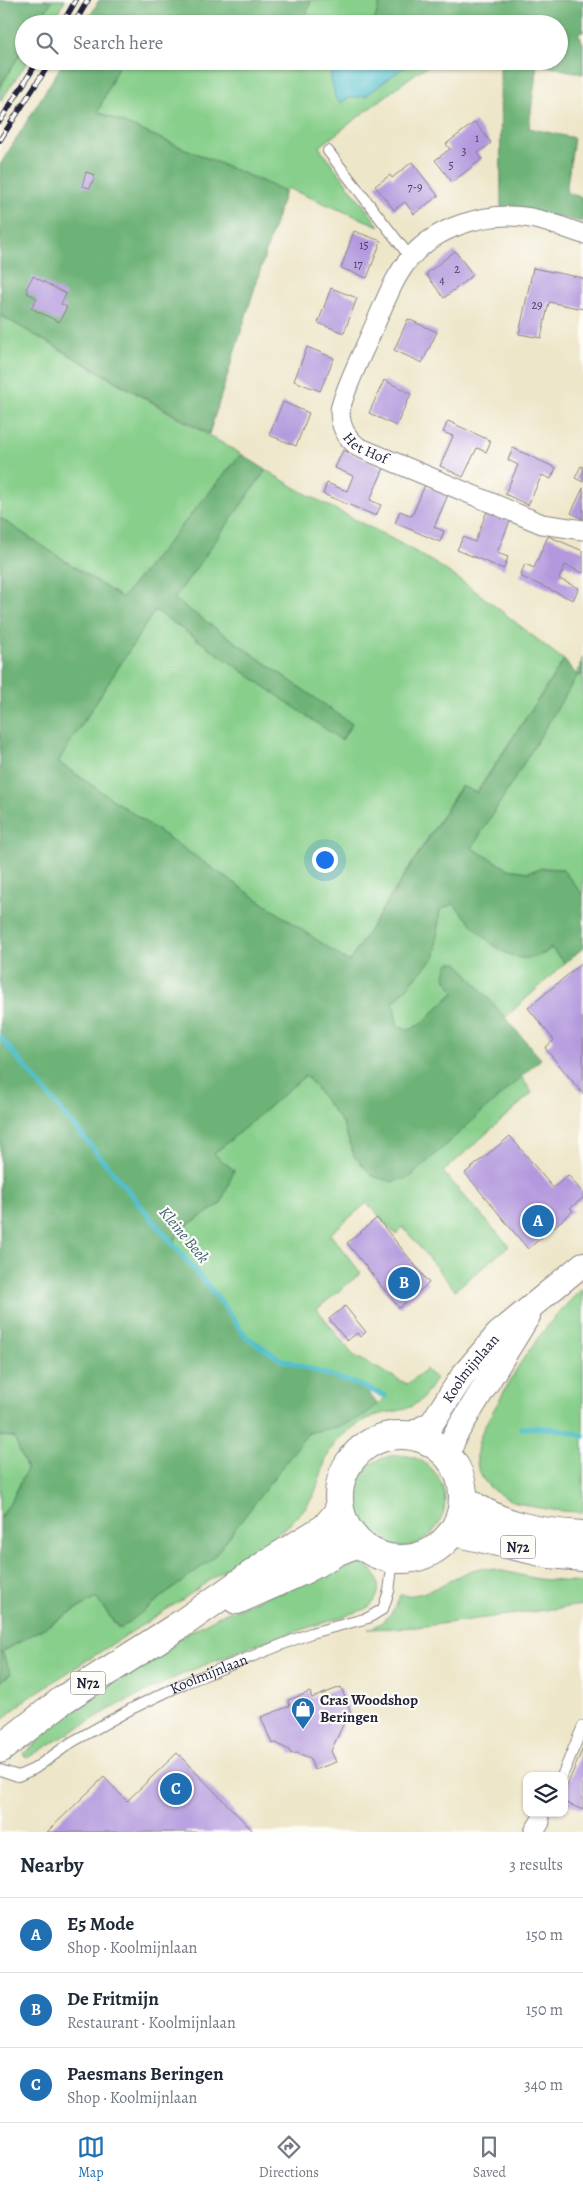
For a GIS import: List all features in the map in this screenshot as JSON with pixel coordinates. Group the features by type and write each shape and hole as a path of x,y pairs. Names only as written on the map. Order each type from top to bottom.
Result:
{"main road":[{"path":"390,1435 410,1435 431,1442 448,1454 460,1475 464,1499 462,1516 454,1532 438,1549 417,1558 393,1560 374,1554 358,1543 346,1528 340,1510 339,1490 342,1477 356,1454 371,1442 384,1437 390,1435"},
{"name":"N72","path":"464,1499 480,1512 506,1523 550,1534 583,1535"},
{"name":"N72","path":"0,1749 64,1699 180,1625 271,1561 325,1528 340,1510"},
{"name":"N72","path":"454,1532 550,1554 583,1556"},
{"name":"N72","path":"180,1625 304,1570 338,1551 358,1543"}],"street":[{"name":"Het Hof","path":"583,234 525,217 483,219 445,232 410,257 392,286 342,402 340,417 341,426 345,433 358,447 542,524 583,530"},
{"name":"Koolmijnlaan","path":"410,1435 432,1423 464,1374 498,1334 583,1264"},
{"name":"Koolmijnlaan","path":"448,1454 456,1435 535,1304"}],"lane":[{"path":"328,151 410,257"},
{"name":"Koolmijnlaan","path":"0,1770 18,1776 34,1769 72,1742 133,1708 184,1683 311,1633 368,1618 383,1609 389,1591 393,1560"},
{"path":"564,1772 583,1726"}],"green space":[{"path":"0,0 52,0 43,15 15,15 15,62 0,87"},
{"path":"52,0 65,0 56,15 43,15"},
{"path":"99,0 311,0 307,15 91,15"},
{"path":"311,0 381,0 376,15 307,15"},
{"path":"381,0 583,0 583,32 578,33 583,43 583,74 565,70 568,70 568,15 376,15"},
{"path":"15,62 15,70 22,70 0,102 0,87"},
{"path":"58,70 116,70 98,112 285,191 209,434 0,315 0,165"},
{"path":"116,70 421,70 319,147 379,226 287,188 285,191 98,112"},
{"path":"500,70 536,70 529,128 574,138 566,192 583,198 583,222 534,212 501,208"},
{"path":"0,315 241,454 122,598 0,518"},
{"path":"241,454 266,470 174,599 352,724 341,740 155,610 58,762 349,962 462,786 477,793 564,660 577,675 583,657 583,674 577,676 472,848 508,869 528,872 543,868 562,869 583,895 583,948 565,963 551,948 537,956 523,958 510,955 497,948 485,938 453,904 440,910 435,956 393,1003 398,1027 410,1030 422,1023 455,992 447,982 445,972 449,963 458,963 541,1059 410,1177 393,1182 372,1176 354,1156 343,1124 306,1075 214,1154 234,1170 221,1204 181,1229 173,1243 222,1303 245,1336 280,1359 364,1387 378,1405 363,1416 344,1425 308,1433 213,1558 120,1629 96,1598 2,1652 11,1674 0,1681 0,1519 12,1500 27,1469 14,1437 0,1436 0,518 122,598"},
{"path":"266,470 304,493 441,567 477,592 564,660 476,793 461,786 349,962 58,762 155,610 342,740 352,724 174,599"},
{"path":"583,674 583,895 562,869 543,868 528,872 508,869 472,848 577,676"},
{"path":"453,904 543,955 551,948 565,963 505,1018 458,963 445,979 455,991 422,1023 410,1030 398,1027 393,1003 435,956 440,910"},
{"path":"306,1075 343,1124 354,1156 410,1177 521,1076 532,1093 443,1172 509,1246 455,1290 403,1227 396,1235 367,1203 330,1234 361,1273 317,1309 353,1355 407,1384 426,1369 436,1379 420,1401 413,1406 370,1418 353,1427 339,1439 329,1453 312,1498 290,1524 183,1599 28,1698 0,1721 0,1681 11,1674 2,1652 96,1598 119,1629 275,1475 308,1433 344,1425 378,1405 384,1397 364,1387 280,1359 245,1336 222,1303 173,1243 181,1229 221,1204 214,1154"},
{"path":"583,1288 583,1512 529,1506 511,1500 495,1491 484,1480 477,1464 478,1445 488,1420 527,1353 559,1313"},
{"path":"0,1436 14,1437 27,1469 12,1500 0,1519"},
{"path":"399,1455 417,1459 431,1469 441,1483 445,1501 441,1519 431,1533 417,1543 399,1547 381,1543 367,1533 357,1519 353,1501 357,1483 367,1469 381,1459"},
{"path":"356,1558 370,1567 378,1581 377,1596 366,1609 255,1645 187,1672 112,1708 27,1758 23,1754 39,1741 34,1735 169,1644 219,1616"},
{"path":"480,1568 494,1569 538,1579 583,1583 583,1605 417,1627 368,1629 379,1624 388,1616 395,1607 400,1595 411,1595 431,1590 460,1575"}],"water":[{"path":"400,70 366,96 346,99 341,103 335,98 331,71"}],"building":[{"path":"475,122 491,143 478,153 482,159 452,182 435,160 450,149 446,144"},
{"path":"412,162 438,196 414,214 405,202 394,210 375,186 390,175 392,178"},
{"path":"86,172 95,175 90,188 82,186"},
{"path":"354,231 381,241 367,278 341,268"},
{"path":"455,251 473,275 444,298 426,274"},
{"path":"533,268 583,278 583,309 549,302 541,338 519,334"},
{"path":"33,276 66,294 61,304 67,307 59,322 31,308 37,298 27,293 26,289"},
{"path":"331,288 357,298 344,333 318,323"},
{"path":"408,319 437,332 422,363 394,350"},
{"path":"307,347 334,358 320,391 294,381"},
{"path":"384,380 411,394 396,426 369,413"},
{"path":"283,402 309,413 296,446 269,435"},
{"path":"448,421 491,441 486,452 477,448 463,477 440,466 453,436 443,432"},
{"path":"513,448 556,468 551,479 542,475 528,505 505,494 518,465 508,460"},
{"path":"343,450 384,468 370,500 381,505 376,516 323,494 327,483 347,491 353,476 335,468"},
{"path":"581,466 583,467 583,482 575,478"},
{"path":"425,485 448,495 434,527 444,531 440,542 395,523 400,511 412,516"},
{"path":"583,488 583,519 571,513"},
{"path":"487,511 510,521 497,553 508,557 504,569 457,550 463,537 475,542"},
{"path":"548,536 583,551 583,573 565,565 559,579 579,588 573,600 520,576 525,564 534,568"},
{"path":"583,962 583,1094 545,1048 554,1040 528,1008"},
{"path":"510,1136 553,1188 568,1175 583,1193 583,1198 570,1208 573,1211 528,1249 465,1173"},
{"path":"377,1218 429,1283 399,1308 347,1243"},
{"path":"345,1306 366,1332 360,1337 357,1333 347,1341 329,1319"},
{"name":"Cras Woodshop Beringen","path":"341,1687 351,1714 347,1716 331,1751 336,1762 314,1770 310,1758 297,1753 291,1754 289,1750 276,1743 272,1744 261,1717 290,1706 288,1700 310,1692 312,1698"},
{"path":"583,1748 583,1810 568,1804 568,1784"},
{"path":"177,1753 254,1832 47,1832 104,1777 127,1801"}],"waterway":[{"name":"Kleine Beek","path":"0,1037 222,1303 245,1336 280,1359 364,1387 385,1396"},
{"name":"Kleine Beek","path":"521,1428 568,1431 583,1436"}],"railway":[{"path":"67,15 76,0"},
{"path":"79,15 88,0"},
{"path":"0,121 32,70"},
{"path":"0,140 45,70"}],"place":[{"name":"E5 Mode","path":"538,1221"},
{"name":"De Fritmijn","path":"404,1283"},
{"name":"Cras Woodshop Beringen","path":"303,1730"},
{"name":"Paesmans Beringen","path":"176,1789"}]}
